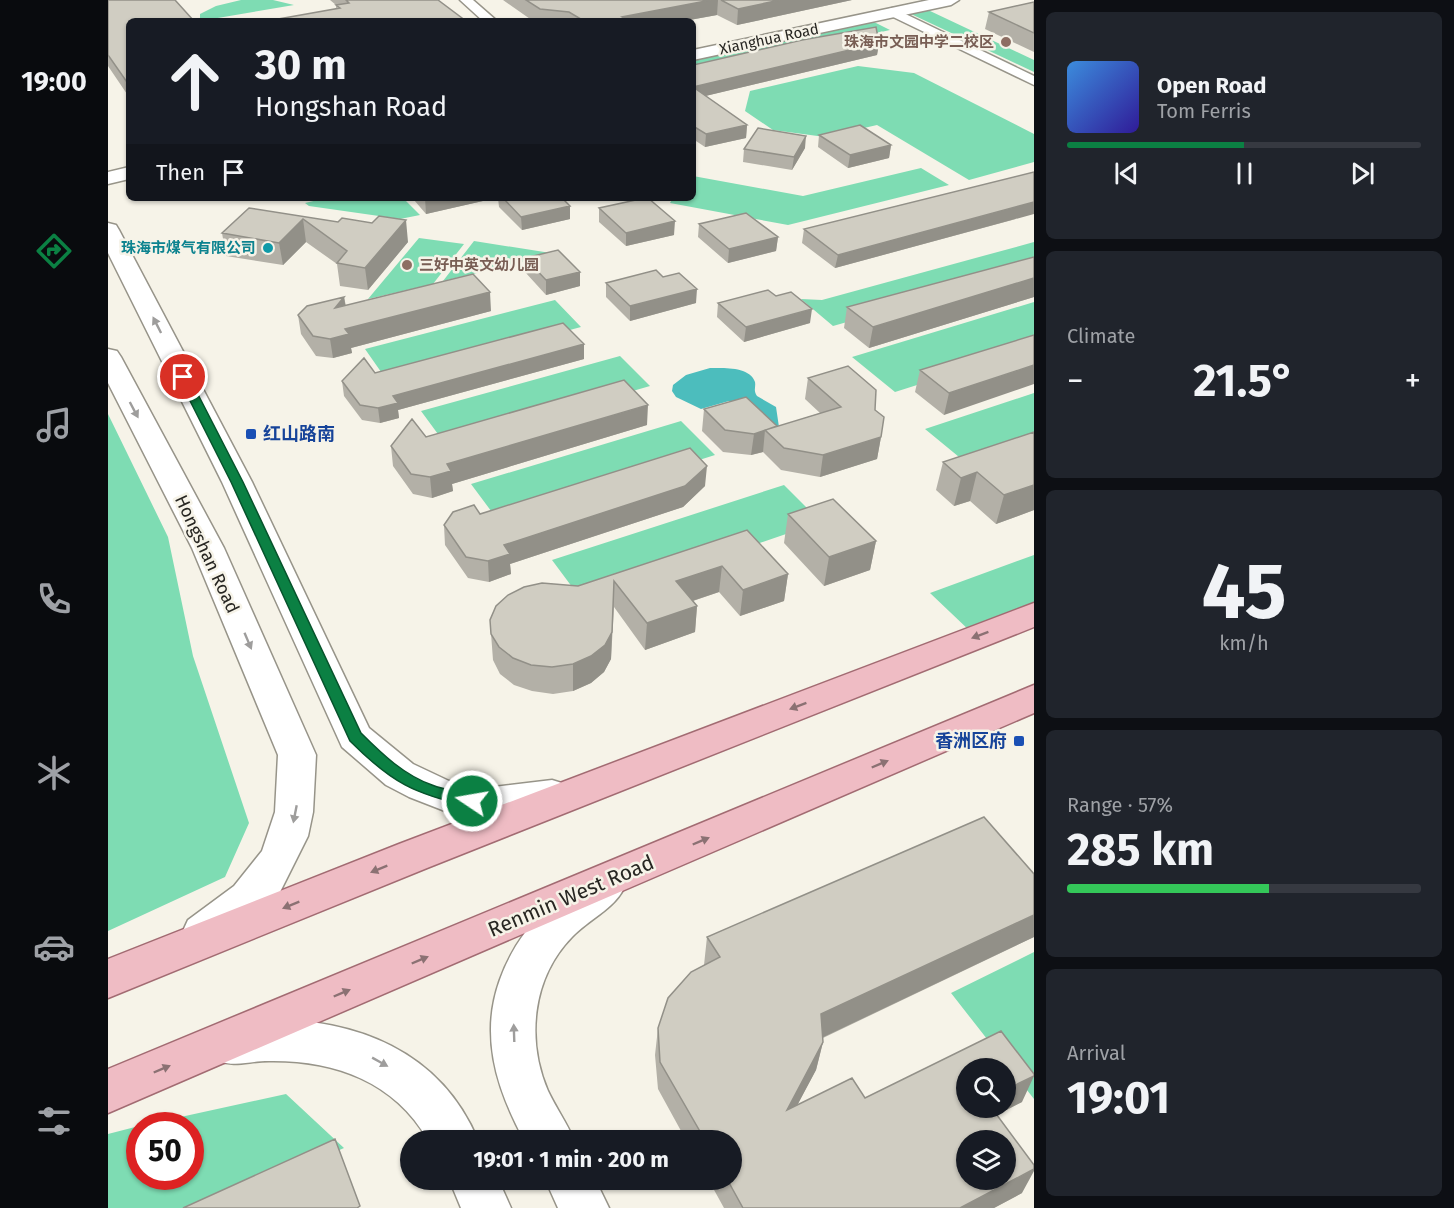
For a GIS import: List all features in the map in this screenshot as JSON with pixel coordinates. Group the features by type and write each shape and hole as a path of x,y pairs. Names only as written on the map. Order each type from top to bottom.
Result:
{"main road":[{"path":"108,230 237,482 355,737 380,762 404,779 430,791 459,799 485,803 522,802 600,782"},
{"name":"Hongshan Road","path":"108,357 208,548 297,755 296,812 290,834 277,863 262,884 237,908 207,931 165,956"},
{"path":"108,979 600,782 1034,614"},
{"name":"Renmin West Road","path":"108,1091 1034,698"},
{"path":"545,1130 524,1090 516,1059 514,1000 523,971 540,942 566,916 601,890 647,864"},
{"path":"200,1053 239,1044 272,1041 305,1040 337,1045 372,1057 402,1074 425,1096 450,1130"},
{"path":"478,1190 486,1208"},
{"path":"575,1190 584,1208"}],"street":[{"path":"466,0 487,18"},
{"name":"Xianghua Road","path":"696,54 951,0"},
{"path":"893,12 1034,81"},
{"path":"108,178 126,174"}],"green space":[{"path":"241,0 273,0 294,5 218,18 200,18 200,14 216,6"},
{"path":"928,10 1034,60 1034,72 911,14"},
{"path":"872,21 890,30 696,73 696,59"},
{"path":"858,66 914,73 1034,134 1034,162 969,180 877,125 825,137 773,130 745,111 750,91"},
{"path":"921,168 949,185 788,225 670,203 671,201 696,201 696,177 803,196"},
{"path":"313,201 406,201 420,215 400,219 309,206 305,203"},
{"path":"419,238 464,244 433,284 368,299"},
{"path":"474,241 557,254 443,281"},
{"path":"1034,242 1034,269 833,326 801,299 822,300"},
{"path":"555,300 581,327 386,379 365,349"},
{"path":"1034,302 1034,348 895,392 852,357"},
{"path":"620,356 650,386 446,445 421,411"},
{"path":"1034,393 1034,444 970,466 925,429"},
{"path":"108,414 168,537 193,656 249,823 225,877 108,931"},
{"path":"681,421 715,455 500,523 471,484"},
{"path":"784,485 821,522 584,603 552,560"},
{"path":"1034,555 1034,607 971,632 930,593"},
{"path":"1034,952 1034,1099 1016,1076 1016,1058 1002,1058 951,993"},
{"path":"286,1094 344,1148 207,1208 108,1208 108,1134 126,1129 126,1190 204,1190 204,1112"}],"water":[{"path":"710,368 735,369 748,373 755,382 757,396 776,407 779,427 762,432 736,403 729,401 701,409 676,397 672,391 673,385 686,375"}],"building":[{"path":"108,0 175,0 191,18 126,18 126,81 108,55"},
{"path":"346,0 438,0 462,18 284,18 340,8 336,5 349,3"},
{"path":"526,0 711,0 622,17 624,18 579,18 569,12 540,9"},
{"path":"721,0 780,0 738,9"},
{"path":"1034,2 1034,33 989,12"},
{"path":"876,27 879,43 696,86 696,64 802,40"},
{"path":"696,89 747,125 706,134 696,128"},
{"path":"860,125 891,145 850,155 819,135"},
{"path":"758,128 806,136 794,157 744,149"},
{"path":"1034,172 1034,202 838,255 804,229"},
{"path":"506,201 565,201 570,206 521,217"},
{"path":"631,201 652,201 675,221 626,233 599,208"},
{"path":"249,208 338,222 342,218 372,223 379,216 406,220 365,268 337,263 347,251 303,219 279,243 222,233"},
{"path":"746,213 778,237 729,249 699,224"},
{"path":"558,250 580,272 546,280 525,258"},
{"path":"1034,257 1034,278 873,327 847,307"},
{"path":"656,270 663,277 679,273 697,289 630,306 606,283"},
{"path":"473,274 490,292 345,329 349,334 330,339 313,336 298,315 307,306 344,297 335,308"},
{"path":"768,290 776,296 791,292 812,309 746,327 718,303"},
{"path":"563,323 584,344 393,396 398,403 378,408 360,405 342,381 364,358 375,373"},
{"path":"1034,335 1034,365 949,393 920,370"},
{"path":"848,366 876,390 875,410 884,417 881,437 823,455 784,448 765,430 841,407 808,378"},
{"path":"624,380 648,405 447,464 451,471 430,477 411,474 391,446 412,419 426,437"},
{"path":"746,397 777,426 754,434 725,430 704,409"},
{"path":"1034,432 1034,485 1004,495 977,472 961,478 943,462"},
{"path":"690,448 707,466 685,486 504,545 510,554 488,561 466,557 444,525 453,512 474,505 480,514"},
{"path":"833,499 876,541 829,557 788,514"},
{"path":"747,530 788,574 743,590 722,566 676,581 697,606 647,623 614,581 612,632 605,645 591,656 573,664 552,667 531,665 513,658 499,647 491,634 490,620 496,606 508,595 524,587 542,583 578,586"},
{"path":"984,817 1034,874 1034,915 821,1014 823,1042 787,1110 852,1078 865,1098 1001,1031 1034,1076 1016,1085 1016,1058 956,1058 956,1118 999,1118 1008,1130 956,1130 956,1190 994,1190 960,1208 743,1208 733,1190 742,1190 742,1130 699,1130 660,1062 658,1028 668,998 691,972 720,957 707,937"},
{"path":"335,1139 360,1206 357,1208 183,1208"},
{"path":"1016,1141 1034,1165 1034,1169 1016,1178"}],"place":[{"name":"珠海市文园中学二校区","path":"1006,42"},
{"name":"珠海市煤气有限公司","path":"268,248"},
{"name":"三好中英文幼儿园","path":"407,265"},
{"name":"红山路南","path":"251,434"},
{"name":"香洲区府","path":"1019,741"}],"route":[{"path":"183,377 237,482 355,737 380,762 404,779 430,791 472,801"}]}
